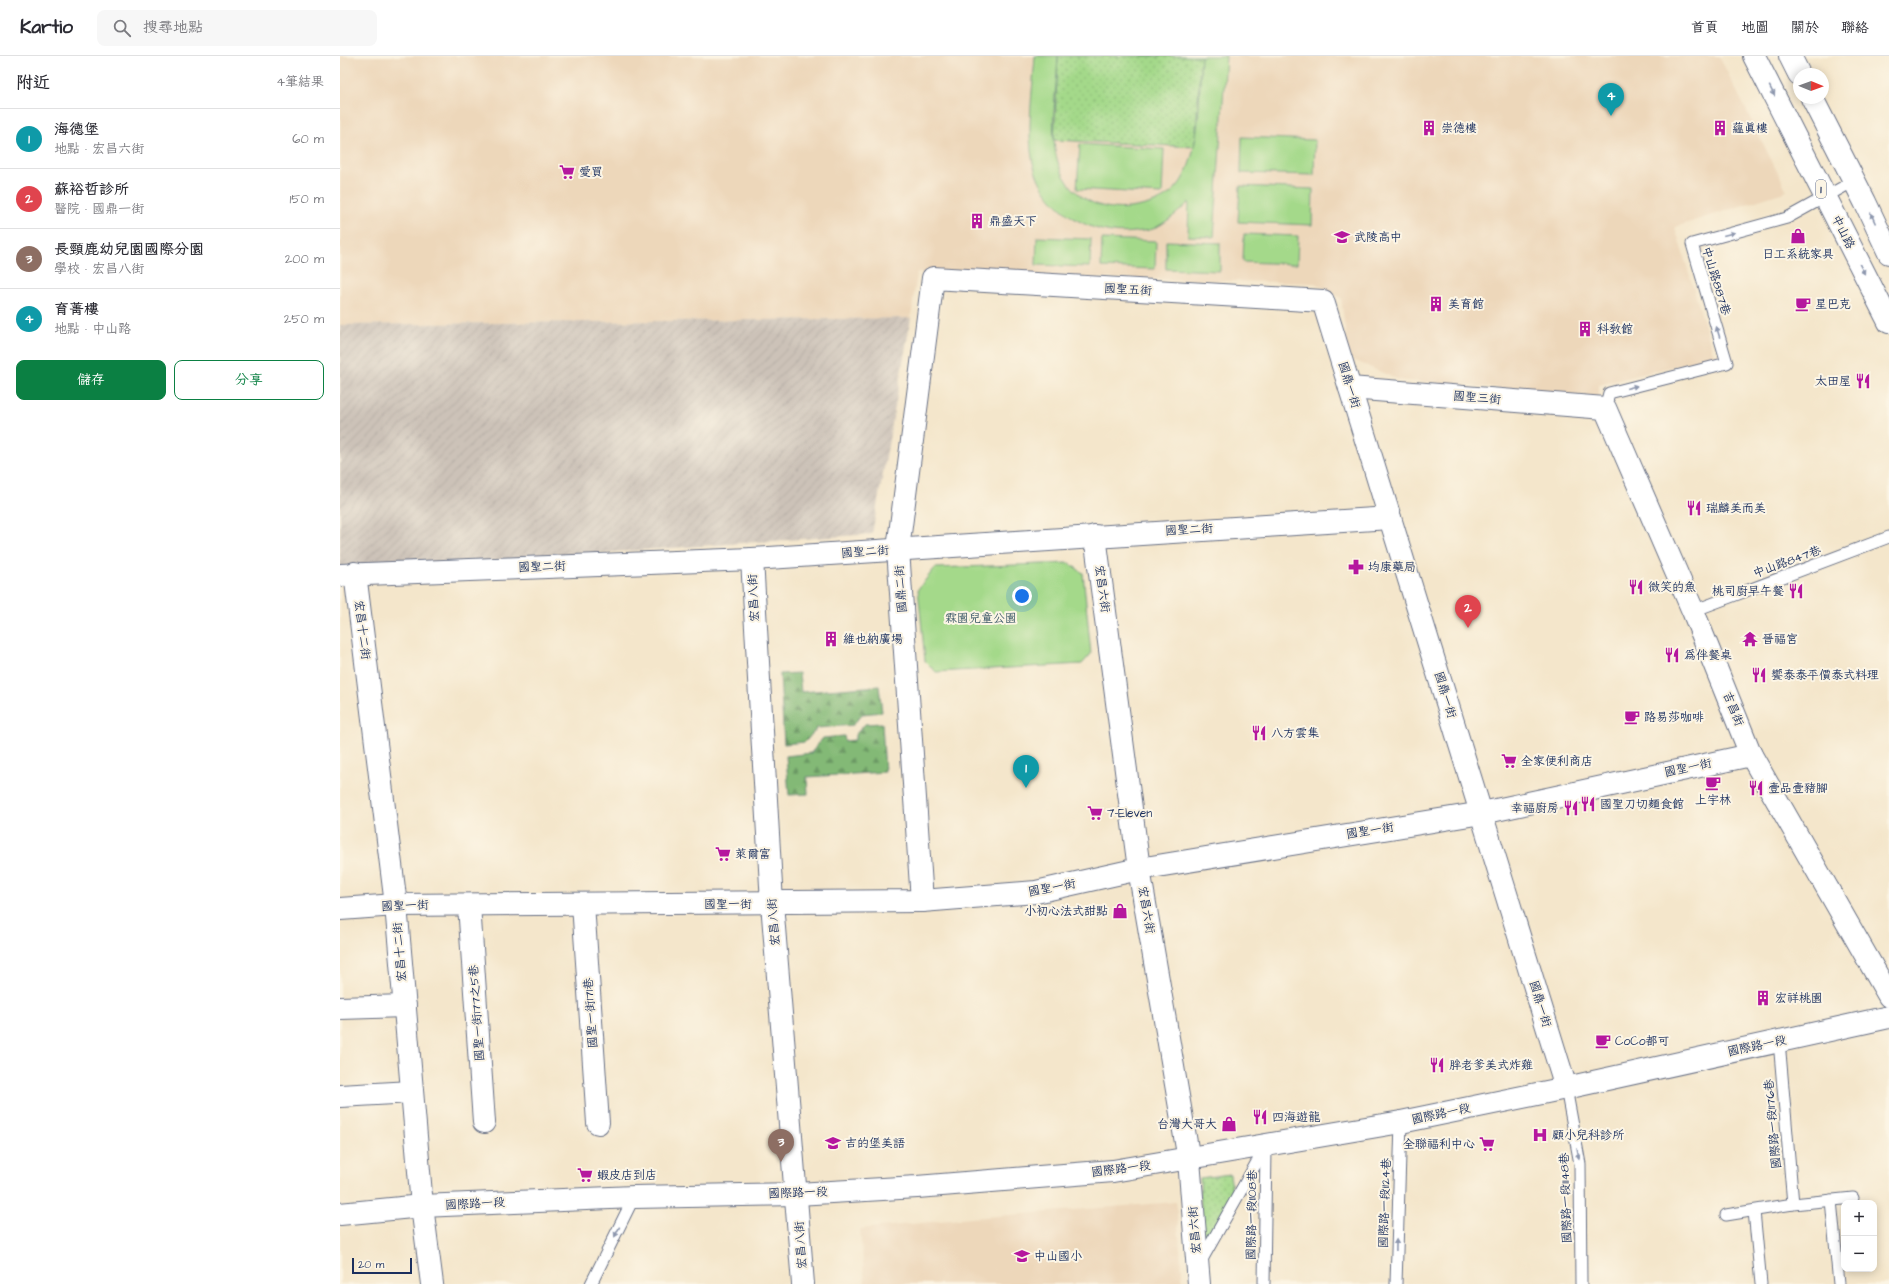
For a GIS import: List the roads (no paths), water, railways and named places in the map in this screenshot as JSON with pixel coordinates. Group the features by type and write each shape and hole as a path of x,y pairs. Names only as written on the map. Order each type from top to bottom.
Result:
{"street":[{"name":"中山路","path":"1754,56 1889,322"},
{"path":"1790,56 1796,68"},
{"path":"1815,104 1889,253"},
{"name":"國聖五街","path":"933,278 1323,301"},
{"name":"國鼎二街","path":"922,901 898,549 933,278"},
{"name":"國鼎一街","path":"1323,301 1566,1088"},
{"name":"國聖三街","path":"1350,388 1605,408"},
{"name":"吉昌街","path":"1605,408 1693,611 1751,755 1889,996"},
{"name":"國聖二街","path":"347,574 752,559 1390,518"},
{"name":"宏昌六街","path":"1095,536 1139,869 1189,1160 1199,1276"},
{"name":"宏昌八街","path":"752,559 772,903 797,1194 803,1284"},
{"name":"宏昌十二街","path":"347,574 396,905 422,1206 432,1284"},
{"name":"國聖一街","path":"340,909 396,905 922,901 1036,892 1139,869 1482,813 1751,755"},
{"name":"國聖一街171巷","path":"584,904 598,1122"},
{"name":"國聖一街177之5巷","path":"469,905 484,1122"},
{"path":"340,1008 405,1006"},
{"name":"國際路一段","path":"340,1214 422,1206 634,1197 797,1194 917,1187 1105,1172 1189,1160 1402,1122 1566,1088 1889,1017"},
{"path":"340,1096 412,1092"}],"lane":[{"name":"中山路887巷","path":"1605,408 1609,393 1727,363 1692,244 1788,218 1854,181"},
{"name":"中山路847巷","path":"1693,611 1889,538"},
{"name":"國際路一段1176巷","path":"1779,1041 1793,1204"},
{"name":"國際路一段1148巷","path":"1566,1088 1580,1164 1581,1284"},
{"name":"國際路一段1124巷","path":"1396,1284 1402,1122"},
{"path":"1199,1276 1266,1146"},
{"name":"國際路一段1108巷","path":"1264,1284 1266,1146"},
{"path":"591,1284 634,1197"},
{"path":"1726,1215 1793,1204 1853,1198"},
{"path":"1831,1200 1839,1284"},
{"path":"1754,1211 1761,1284"}],"place":[{"name":"育菁樓","path":"1611,116"},
{"name":"崇德樓","path":"1429,128"},
{"name":"蘊真樓","path":"1720,128"},
{"name":"愛買","path":"567,172"},
{"name":"鼎盛天下","path":"977,221"},
{"name":"日工系統家具","path":"1798,236"},
{"name":"武陵高中","path":"1342,237"},
{"name":"美育館","path":"1436,304"},
{"name":"星巴克","path":"1803,304"},
{"name":"科教館","path":"1585,329"},
{"name":"太田屋","path":"1863,381"},
{"name":"瑞麟美而美","path":"1694,508"},
{"name":"均康藥局","path":"1356,567"},
{"name":"微笑的魚","path":"1636,587"},
{"name":"桃司廚早午餐","path":"1796,591"},
{"name":"蘇裕哲診所","path":"1468,628"},
{"name":"維也納廣場","path":"831,639"},
{"name":"晉福宮","path":"1750,639"},
{"name":"為伴餐桌","path":"1672,655"},
{"name":"饗泰泰平價泰式料理","path":"1759,675"},
{"name":"路易莎咖啡","path":"1632,717"},
{"name":"八方雲集","path":"1259,733"},
{"name":"全家便利商店","path":"1509,761"},
{"name":"上宇林","path":"1713,783"},
{"name":"海德堡","path":"1026,788"},
{"name":"壹品壹豬腳","path":"1756,788"},
{"name":"國聖刀切麵食館","path":"1588,804"},
{"name":"幸福廚房","path":"1571,808"},
{"name":"7-Eleven","path":"1095,813"},
{"name":"萊爾富","path":"723,854"},
{"name":"小初心法式甜點","path":"1120,911"},
{"name":"宏祥桃園","path":"1763,998"},
{"name":"CoCo都可","path":"1603,1041"},
{"name":"胖老爹美式炸雞","path":"1437,1065"},
{"name":"四海遊龍","path":"1260,1117"},
{"name":"台灣大哥大","path":"1229,1124"},
{"name":"顧小兒科診所","path":"1540,1135"},
{"name":"吉的堡美語","path":"833,1143"},
{"name":"全聯福利中心","path":"1487,1144"},
{"name":"長頸鹿幼兒園國際分園","path":"781,1162"},
{"name":"蝦皮店到店","path":"585,1175"},
{"name":"中山國小","path":"1022,1256"}],"park label":[{"name":"霖園兒童公園","path":"981,618"}]}
